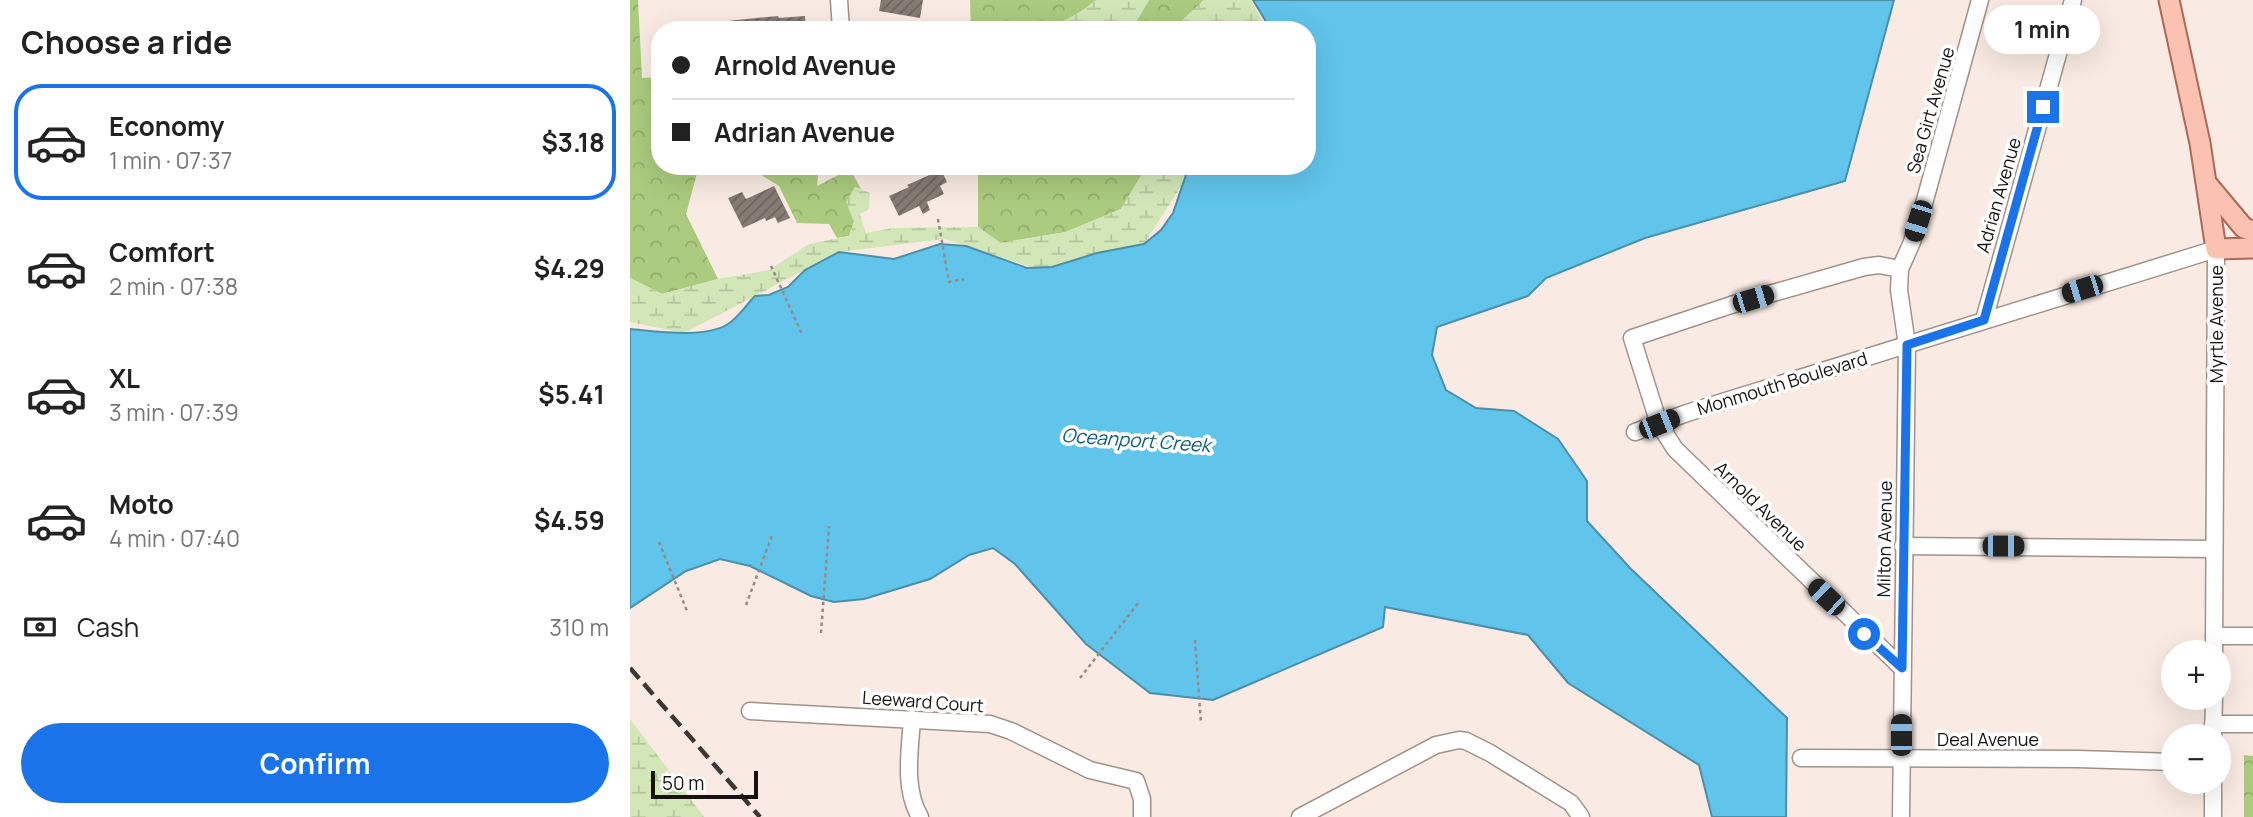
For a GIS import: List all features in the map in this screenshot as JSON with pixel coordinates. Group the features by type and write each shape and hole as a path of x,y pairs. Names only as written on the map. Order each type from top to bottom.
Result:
{"main road":[{"name":"Myrtle Avenue","path":"2169,0 2182,52 2207,184 2216,249"},
{"path":"2207,184 2228,212 2244,228 2253,231"},
{"name":"Monmouth Boulevard","path":"2216,249 2253,248"}],"street":[{"path":"839,0 840,21"},
{"name":"Sea Girt Avenue","path":"1900,269 1912,242 1980,0"},
{"name":"Adrian Avenue","path":"1984,320 2073,0"},
{"name":"Monmouth Boulevard","path":"1634,432 1687,413 2216,249"},
{"name":"Myrtle Avenue","path":"2214,640 2216,249"},
{"path":"1659,424 1632,338 1731,305 1839,273 1879,265 1900,269 1899,290 1907,345"},
{"name":"Milton Avenue","path":"1901,817 1907,345"},
{"name":"Arnold Avenue","path":"1659,424 1675,449 1902,668"},
{"path":"1903,546 2214,549"},
{"path":"2214,635 2253,636"},
{"name":"Leeward Court","path":"750,711 990,724 1011,731 1084,768 1136,781 1142,799 1142,817"},
{"path":"912,719 909,785 914,807 920,817"},
{"path":"2231,728 2253,724"},
{"path":"1300,817 1436,745 1460,740 1490,753 1549,789 1571,803 1581,817"},
{"name":"Deal Avenue","path":"1801,758 2161,762"},
{"path":"2213,794 2213,817"}],"path":[{"path":"938,219 949,282 964,279"},
{"path":"771,266 802,334"},
{"path":"821,633 829,526"},
{"path":"746,605 773,533"},
{"path":"659,542 687,611"},
{"path":"1080,678 1139,602"},
{"path":"1195,640 1201,724"}],"green space":[{"path":"630,0 638,0 642,78 651,78 651,175 697,175 686,214 718,279 662,294 630,278"},
{"path":"970,0 1096,0 1063,21 971,21"},
{"path":"1096,0 1149,0 1136,21 1063,21"},
{"path":"1149,0 1204,0 1182,21 1136,21"},
{"path":"1204,0 1251,0 1262,21 1182,21"},
{"path":"761,175 818,175 817,186 838,175 853,175 861,189 855,187 854,222 849,236 837,238 829,224 797,223 779,186"},
{"path":"978,175 1142,175 1121,209 1066,232 1000,243 978,227"},
{"path":"1142,175 1188,175 1144,244 1043,271 944,239 839,252 684,333 630,322 630,278 662,294 718,279 769,270 809,244 849,236 854,222 846,202 855,187 870,193 869,209 860,214 866,233 893,228 978,227 1001,243 1066,232 1121,209"},
{"path":"630,719 704,817 630,817"},
{"path":"2244,755 2253,756 2253,817 2244,817"}],"water":[{"name":"Oceanport Creek","path":"1253,0 1894,0 1845,181 1645,238 1546,278 1528,296 1437,327 1432,355 1446,390 1476,408 1514,411 1558,439 1587,481 1587,521 1630,568 1787,718 1786,817 1712,817 1699,765 1568,683 1528,635 1385,607 1383,627 1213,700 1150,693 1086,644 1015,564 993,548 969,555 930,579 864,599 834,602 811,596 750,566 720,559 686,571 630,608 630,329 693,333 718,329 735,318 755,296 769,295 788,287 805,270 839,252 894,259 940,244 966,246 1027,268 1052,267 1097,253 1144,244 1161,230 1173,213 1186,175 1316,175 1316,21 1266,21"}],"building":[{"path":"881,0 923,0 920,18 879,11"},
{"path":"805,16 805,21 727,21"},
{"path":"930,175 944,175 947,182 940,186 944,194 927,202 930,210 923,214 919,206 899,216 889,196 909,187 907,185"},
{"path":"774,186 790,218 778,223 775,217 766,221 765,218 743,228 728,198 742,192 746,199"}],"railway":[{"path":"630,668 760,817"}],"route":[{"path":"1864,634 1902,668 1907,345 1984,320 2043,107"}]}
